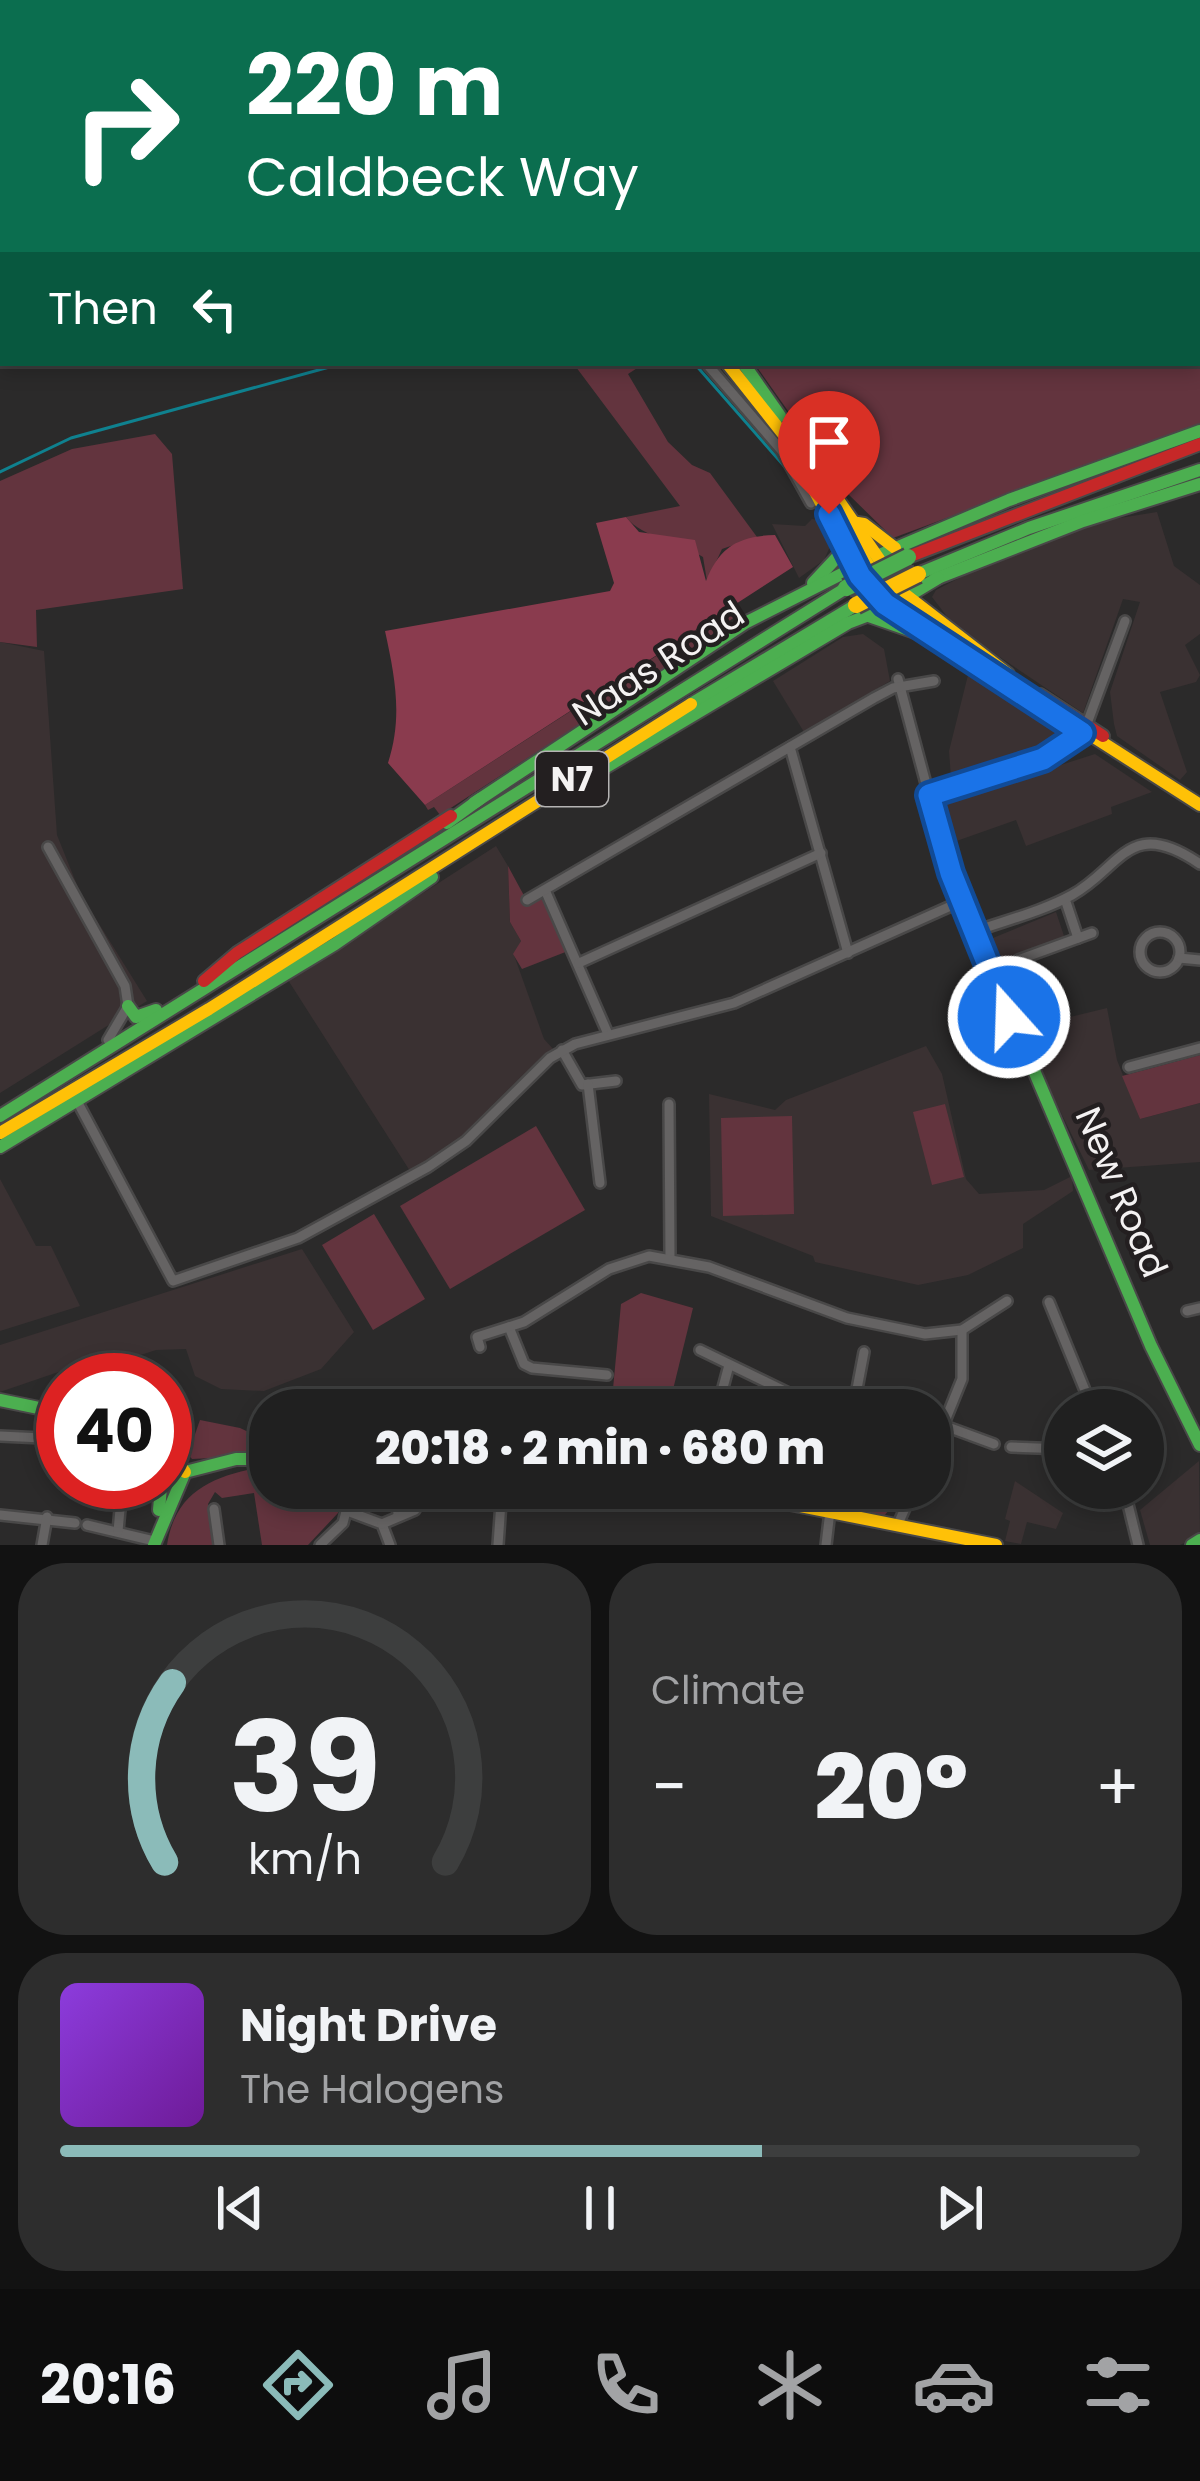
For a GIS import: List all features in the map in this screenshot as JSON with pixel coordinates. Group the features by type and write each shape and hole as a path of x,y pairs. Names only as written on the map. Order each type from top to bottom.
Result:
{"main road":[{"path":"732,366 894,598 947,645 1200,803"},
{"path":"745,366 820,474 866,561"},
{"path":"128,1006 136,1017 146,1016 745,623 810,588 866,561 901,552 1200,431"},
{"name":"Naas Road","path":"0,1133 380,876 901,552 1200,444"},
{"path":"810,588 840,554 845,529 820,474"},
{"path":"894,598 1200,478"},
{"name":"Naas Road","path":"0,1116 289,957 727,680 1029,528 1200,478"},
{"path":"845,529 864,524 901,552"},
{"path":"894,598 925,613 1084,729"},
{"path":"894,598 947,645"},
{"name":"Naas Road","path":"0,1146 335,944 452,863 894,598"},
{"path":"929,795 1043,759 1084,729"},
{"name":"New Road","path":"929,795 962,901 1165,1378 1200,1445"},
{"path":"380,876 480,799"},
{"name":"N7","path":"289,957 452,863"},
{"name":"N7","path":"0,1146 99,1065 108,1040"},
{"path":"0,1400 36,1407"},
{"path":"192,1470 249,1459"},
{"path":"818,1509 996,1545"},
{"path":"1192,1545 1200,1540"}],"street":[{"path":"709,366 782,451 811,503"},
{"path":"1084,729 1125,621"},
{"path":"527,900 899,684 934,682"},
{"name":"New Road","path":"899,684 929,795"},
{"path":"790,747 848,952"},
{"path":"48,847 125,986 128,1006 108,1040"},
{"path":"976,931 1065,899 1110,860 1132,848 1168,848 1200,864"},
{"path":"579,962 821,853"},
{"path":"545,890 608,1034"},
{"path":"1065,899 1078,938"},
{"path":"77,1101 173,1281 298,1238 428,1167 492,1118 562,1050 734,1003 962,901"},
{"path":"1155,932 1168,933 1177,941 1179,958 1172,969 1153,970 1140,956 1142,944 1155,932"},
{"path":"1018,960 1092,933"},
{"path":"1179,958 1200,960"},
{"path":"1129,1067 1200,1048"},
{"path":"562,1050 575,1080 588,1084 616,1081"},
{"path":"588,1084 600,1183"},
{"path":"669,1104 670,1258"},
{"path":"480,1347 477,1337 542,1313 623,1262 670,1258 847,1318 925,1334 962,1330 1006,1301"},
{"path":"1049,1302 1084,1389"},
{"path":"1187,1311 1200,1308"},
{"path":"509,1327 519,1354 532,1368 607,1375"},
{"path":"951,1409 962,1379 962,1330"},
{"path":"700,1350 780,1389"},
{"path":"855,1389 864,1352"},
{"path":"723,1389 729,1365"},
{"path":"951,1428 994,1444"},
{"path":"0,1436 36,1438"},
{"path":"1011,1447 1044,1448"},
{"path":"118,1531 120,1509"},
{"path":"214,1509 219,1545"},
{"path":"397,1509 398,1514"},
{"path":"498,1545 501,1509"},
{"path":"898,1524 905,1509"},
{"path":"1129,1509 1138,1545"},
{"path":"382,1524 415,1510"},
{"path":"320,1545 337,1531 347,1511 382,1524 389,1545"},
{"path":"826,1545 830,1511"},
{"path":"0,1515 47,1517 155,1538"},
{"path":"42,1545 47,1517"}],"shaded area":[{"path":"575,366 640,366 628,374 668,442 692,465 710,473 757,537 722,549 707,581 703,557 642,530 626,517 680,506"},
{"path":"756,366 1200,366 1200,424 893,538 844,490"},
{"path":"155,434 172,454 183,589 36,610 37,647 0,642 0,481 72,449"},
{"path":"1157,512 1174,566 1200,585 1200,634 1185,645 1200,675 1196,682 1160,692 1187,772 1180,780 1117,736 1114,724 1110,692 1140,602 1123,599 1083,713 955,627 932,597 936,590 994,560 1101,521"},
{"path":"626,517 639,532 695,540 706,581 731,546 762,536 775,535 793,567 425,805 388,763 396,713 385,631 610,591 614,583 596,523"},
{"path":"812,519 823,521 833,540 824,560 799,578 772,524 805,526"},
{"path":"737,604 741,612 683,657 440,815 434,807 428,810 425,805"},
{"path":"863,634 884,649 890,681 804,732 773,681 843,637"},
{"path":"0,642 44,651 57,835 81,895 147,1001 0,1093"},
{"path":"970,667 1054,722 1066,735 1037,754 951,778 949,751"},
{"path":"1095,754 1152,792 1111,807 1112,814 1026,846 1016,820 948,844 942,803"},
{"path":"496,846 508,866 510,922 521,941 514,955 544,1039 554,1050 467,1135 410,1171 288,980"},
{"path":"508,866 528,903 541,899 548,904 568,951 522,969 513,954 521,941 510,922"},
{"path":"1056,912 1065,939 1028,959 1036,985 1050,982 1062,1019 1107,1008 1117,1060 1140,1119 1200,1103 1200,1162 1089,1170 1016,1021 988,940"},
{"path":"926,1046 942,1074 966,1179 979,1194 1044,1190 1072,1176 1073,1191 1023,1224 1023,1248 968,1275 918,1285 815,1262 813,1256 711,1216 709,1094 775,1110 786,1100"},
{"path":"1200,1055 1200,1103 1140,1119 1122,1076"},
{"path":"945,1104 964,1177 932,1185 913,1112"},
{"path":"792,1116 794,1214 723,1216 721,1118"},
{"path":"536,1126 585,1210 450,1289 400,1206"},
{"path":"0,1179 36,1246 51,1246 80,1306 0,1331"},
{"path":"374,1214 425,1299 373,1330 322,1245"},
{"path":"302,1249 354,1332 321,1369 269,1389 249,1390 221,1389 195,1376 192,1353 186,1349 36,1353 36,1380 0,1392 0,1345"},
{"path":"641,1293 693,1308 673,1389 613,1389 621,1304"},
{"path":"200,1420 240,1428 249,1432 249,1456 192,1459"},
{"path":"1199,1461 1200,1535 1180,1545 1150,1545 1140,1510 1164,1509 1164,1490"},
{"path":"249,1470 249,1494 222,1498 215,1492 208,1504 213,1545 167,1545 181,1509 192,1509 192,1495 223,1477"},
{"path":"1015,1481 1044,1500 1044,1509 1063,1513 1056,1529 1027,1522 1021,1544 1005,1541 1010,1521 1005,1519"},
{"path":"256,1509 339,1509 308,1545 262,1545"},
{"path":"844,1509 890,1509 884,1516"}],"waterway":[{"path":"0,472 71,438 333,366"},
{"path":"697,366 785,467"}],"traffic: fast":[{"path":"745,366 780,416"},
{"path":"877,556 1009,500 1200,431"},
{"path":"918,574 1029,528 1200,470"},
{"path":"935,579 1083,521 1200,484"},
{"path":"813,583 840,554 841,542"},
{"path":"474,803 745,623 877,556"},
{"path":"846,588 908,557"},
{"path":"596,773 848,623 890,607 938,578"},
{"path":"0,1116 846,588"},
{"path":"691,704 856,605"},
{"path":"866,615 915,632"},
{"path":"1082,733 1058,753 929,795 979,941 1151,1346 1200,1445"},
{"path":"447,823 480,799"},
{"path":"0,1147 335,944 432,877"},
{"path":"128,1006 136,1017 156,1010"},
{"path":"0,1400 36,1407"},
{"path":"192,1470 249,1459"},
{"path":"154,1545 169,1509"},
{"path":"1192,1545 1200,1540"}],"traffic: slow":[{"path":"729,366 787,439 856,569"},
{"path":"792,433 879,559"},
{"path":"839,516 887,596"},
{"path":"851,522 864,524 895,548"},
{"path":"856,605 918,574"},
{"path":"906,595 1008,674"},
{"path":"885,603 1200,805"},
{"path":"0,1133 209,1009 691,704"},
{"path":"815,1509 996,1545"}],"traffic: jam":[{"path":"908,557 1200,444"},
{"path":"1040,695 1103,736"},
{"path":"204,981 237,953 451,816"}],"route":[{"path":"829,514 860,576 885,604 1082,733 1058,753 929,795 951,873 1009,1017"}]}
